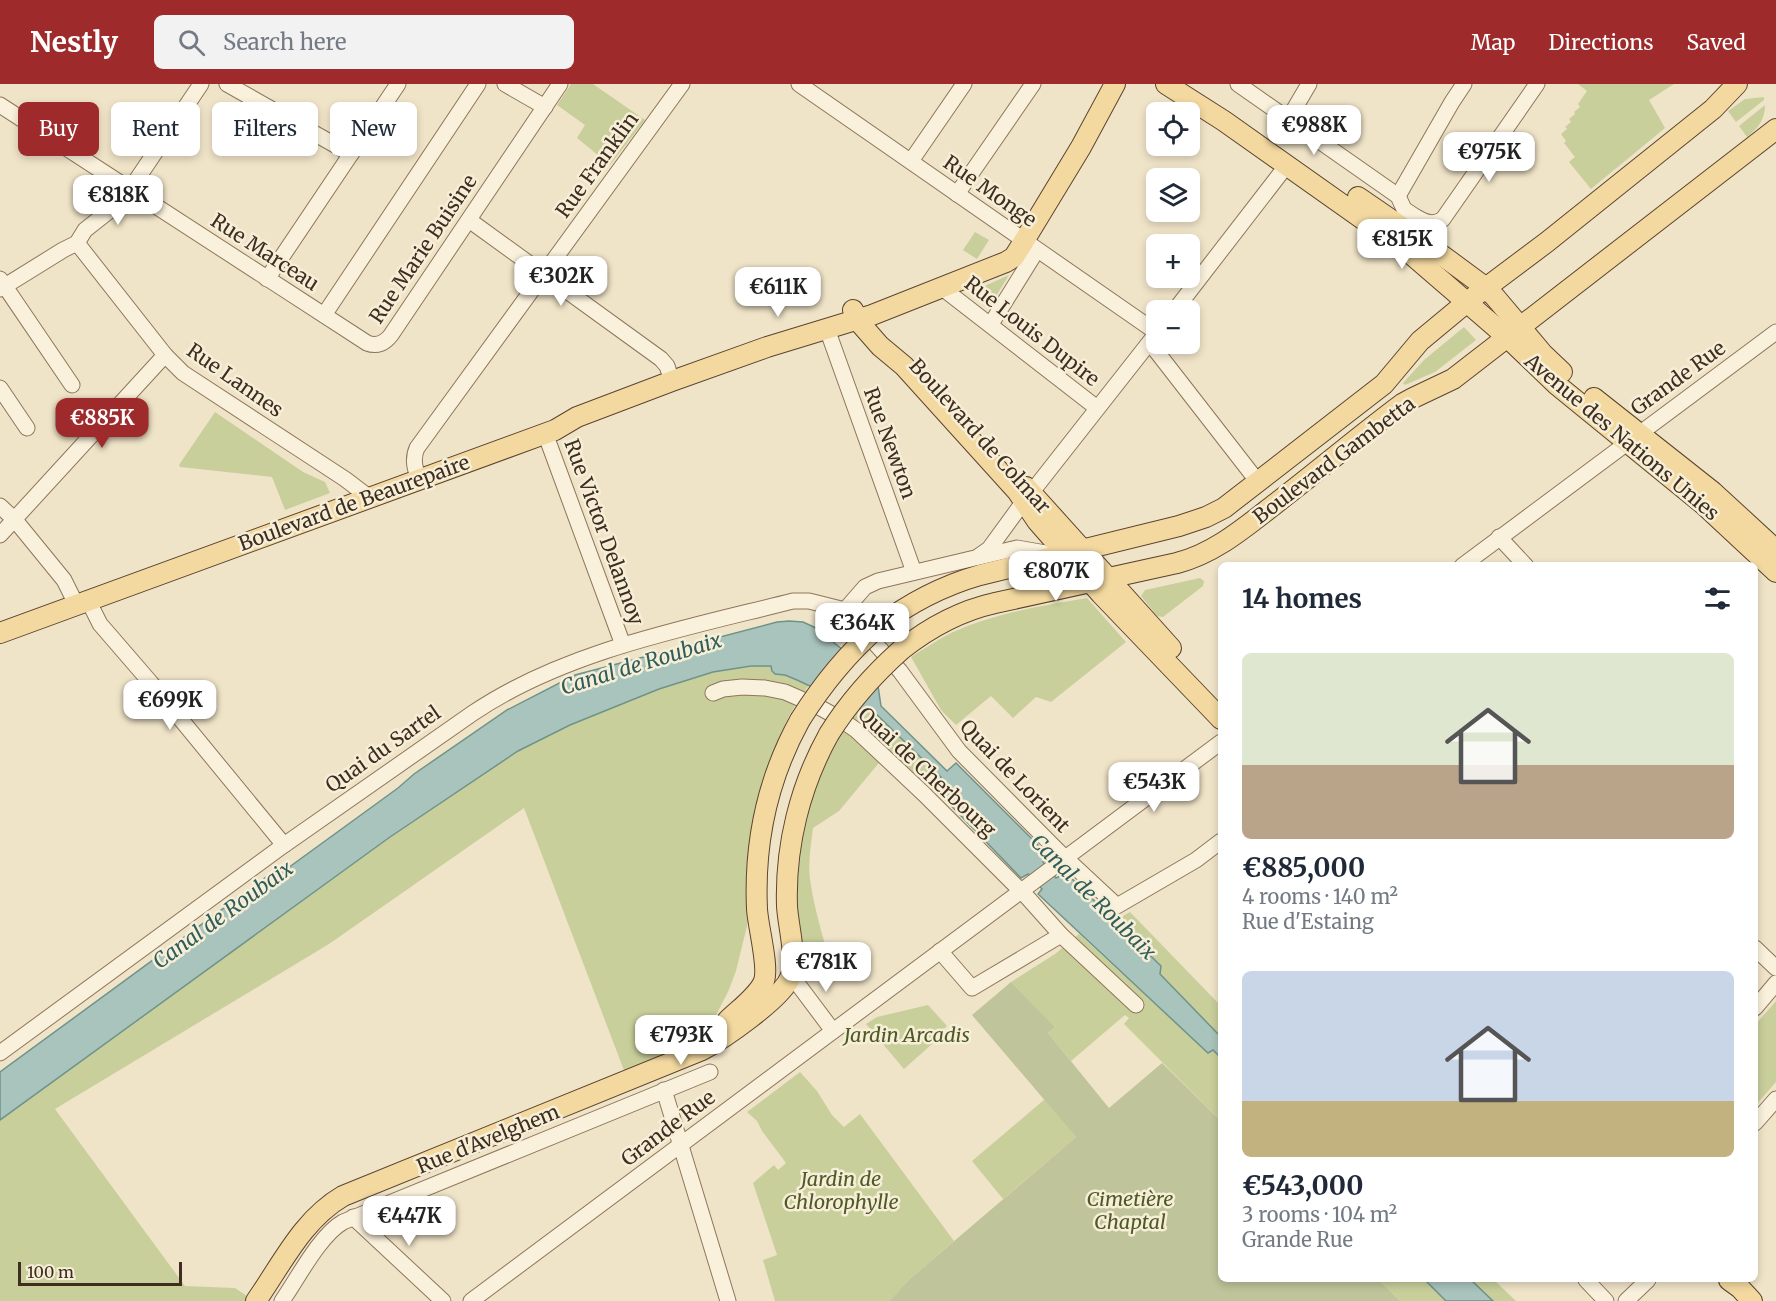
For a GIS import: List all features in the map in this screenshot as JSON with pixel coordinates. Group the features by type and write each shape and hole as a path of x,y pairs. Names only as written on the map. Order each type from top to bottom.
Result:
{"main road":[{"path":"1081,147 1115,84"},
{"path":"1081,147 1128,84"},
{"name":"Avenue des Nations Unies","path":"1166,84 1211,112 1390,236 1467,302 1514,332 1554,365 1632,438 1713,492 1768,563"},
{"path":"1193,84 1411,224 1485,287 1514,332"},
{"name":"Boulevard Gambetta","path":"791,975 793,962 787,886 795,822 804,789 817,757 848,705 868,681 901,650 933,626 1115,550 1171,535 1224,508 1387,381 1424,338 1485,287 1548,242 1713,109 1737,84"},
{"name":"Boulevard Gambetta","path":"680,1059 705,1043 760,989 766,976 759,931 757,862 760,836 774,778 800,720 835,670 878,627 910,604 947,585 980,574 1084,564 1185,561 1218,547 1402,404 1454,379 1776,129"},
{"name":"Boulevard de Beaurepaire","path":"0,633 557,429 577,417 672,381 767,347 827,329 903,294 941,287 1006,262 1031,246 1081,147"},
{"name":"Boulevard de Beaurepaire","path":"706,369 763,344 862,313"},
{"name":"Boulevard de Colmar","path":"862,313 886,352 904,366 1027,497 1084,564"},
{"path":"1084,564 1218,701"},
{"path":"1084,564 1218,716"},
{"path":"258,1298 304,1229 319,1213 343,1196 713,1044 768,1004 783,990 791,975"}],"street":[{"path":"72,385 2,285 77,243 85,230 116,207 131,191 201,84"},
{"path":"227,84 330,142"},
{"path":"386,102 398,84"},
{"path":"324,315 478,84"},
{"path":"506,84 545,107"},
{"name":"Rue Marie Buisine","path":"377,345 386,341 391,335 560,84"},
{"name":"Rue Franklin","path":"419,480 414,461 417,448 682,84"},
{"name":"Rue Monge","path":"799,84 816,89 910,161 1146,331"},
{"path":"910,161 964,84"},
{"path":"957,194 1032,84"},
{"path":"1238,84 1256,89 1289,118 1398,196 1411,224 1436,224 1443,219 1537,84"},
{"path":"1289,118 1309,84"},
{"path":"1398,196 1464,84"},
{"name":"Rue Marceau","path":"0,105 367,343 377,345"},
{"path":"267,279 350,156"},
{"path":"1183,300 1287,165"},
{"path":"469,220 661,359 667,366 672,381"},
{"name":"Rue Lannes","path":"77,243 165,356 190,378 345,479 370,498"},
{"path":"991,324 1031,246"},
{"name":"Rue Louis Dupire","path":"941,287 1097,408"},
{"name":"Rue Newton","path":"827,329 914,572"},
{"name":"Grande Rue","path":"1467,562 1776,332"},
{"path":"980,556 989,549 1027,497 1146,347"},
{"name":"Rue Monge","path":"1166,354 1258,483"},
{"path":"0,535 165,356"},
{"path":"0,388 27,428"},
{"name":"Rue Victor Delannoy","path":"545,433 623,645"},
{"path":"0,506 15,520 284,845"},
{"path":"1500,537 1522,562"},
{"name":"Boulevard Gambetta","path":"845,610 865,587 873,582 1020,548 1084,564"},
{"name":"Quai du Sartel","path":"0,1053 284,845 492,700 569,665 623,645 793,601 809,601 845,610"},
{"name":"Quai de Lorient","path":"845,610 900,671 956,748 1117,906 1196,860 1218,843"},
{"name":"Quai de Cherbourg","path":"713,693 730,688 755,687 776,690 837,717 856,730 924,794 1021,891 1061,935 1136,1005"},
{"path":"1066,858 1218,744"},
{"name":"Grande Rue","path":"471,1301 1066,858"},
{"path":"940,951 972,988 1061,935"},
{"path":"1758,951 1776,968"},
{"path":"791,975 833,1031"},
{"path":"1758,1004 1776,983"},
{"name":"Rue d'Avelghem","path":"282,1301 328,1233 338,1224 710,1072"},
{"path":"664,1090 728,1301"},
{"path":"1758,1120 1776,1099"},
{"path":"353,1217 443,1301"},
{"path":"1588,1282 1606,1301"},
{"path":"1626,1301 1645,1282"}],"green space":[{"path":"571,84 593,84 645,120 610,165 577,138 585,125 557,105"},
{"path":"1578,84 1674,84 1649,100 1665,128 1591,189 1569,162 1575,157 1564,143 1566,141 1561,134 1567,129 1565,127 1571,122 1569,119 1580,107 1578,104 1587,91"},
{"path":"1764,97 1764,100 1736,122 1728,111 1745,99"},
{"path":"1765,105 1760,123 1747,137 1739,126"},
{"path":"975,232 989,240 977,259 963,250"},
{"path":"1009,275 993,301 978,289"},
{"path":"1464,327 1476,340 1435,372 1405,385 1403,383 1424,360"},
{"path":"215,412 303,472 325,482 330,493 285,510 272,477 180,467 179,465"},
{"path":"1200,578 1204,581 1203,586 1163,617 1157,616 1141,596 1145,590"},
{"path":"1087,598 1126,642 1051,702 1036,697 1013,718 991,696 956,725 941,710 911,657 951,633 984,620"},
{"path":"751,666 772,666 775,674 785,675 809,685 782,731 763,786 747,892 748,922 736,971 716,1015 691,1045 625,1073 524,808 329,944 55,1109 185,1286 235,1288 250,1298 247,1301 0,1301 0,1120 390,837 518,751 570,725 659,689 713,672"},
{"path":"857,708 874,711 941,777 933,787 928,788 888,752 839,811 813,828 810,879 816,912 831,965 813,982 803,961 794,919 797,842 815,788 834,747"},
{"path":"1130,912 1218,1003 1218,1034 1160,974 1161,966 1114,921"},
{"path":"1079,934 1208,1053 1213,1050 1218,1055 1218,1118 1124,1024 1129,1018 1125,1015 1071,1061 1048,1033 1055,1027 1011,982 1055,954"},
{"name":"Cimetière Chaptal","path":"1011,982 1055,1027 1048,1033 1109,1108 1162,1063 1218,1118 1218,1282 1381,1282 1400,1301 889,1301 911,1278 1076,1137 972,1015"},
{"path":"1776,1001 1776,1082 1758,1103 1758,1022"},
{"name":"Jardin Arcadis","path":"928,1005 947,1026 939,1033 941,1036 904,1069 866,1024 877,1017"},
{"name":"Jardin de Chlorophylle","path":"800,1072 817,1091 832,1115 844,1127 860,1114 954,1241 911,1278 889,1301 775,1301 763,1260 777,1255 753,1183 774,1165 778,1170 786,1163 757,1121 747,1112"},
{"path":"1045,1099 1076,1137 1003,1199 972,1161"},
{"path":"1381,1282 1427,1282 1446,1301 1400,1301"},
{"path":"1473,1282 1496,1282 1516,1301 1493,1301"}],"water":[{"name":"Canal de Roubaix","path":"777,622 803,622 816,628 843,650 878,686 881,706 947,771 956,763 1049,856 1043,862 1056,878 1066,873 1161,966 1160,974 1218,1034 1218,1055 1213,1050 1208,1053 1038,894 1042,889 1028,874 1021,878 933,787 941,777 874,712 857,708 785,675 775,674 771,666 751,666 713,672 659,689 570,725 518,751 390,837 0,1120 0,1072 273,872 281,873 414,774 507,710 575,675"},
{"path":"1427,1282 1473,1282 1493,1301 1446,1301"}],"pier":[{"path":"845,648 879,682 855,710 811,689"}]}
